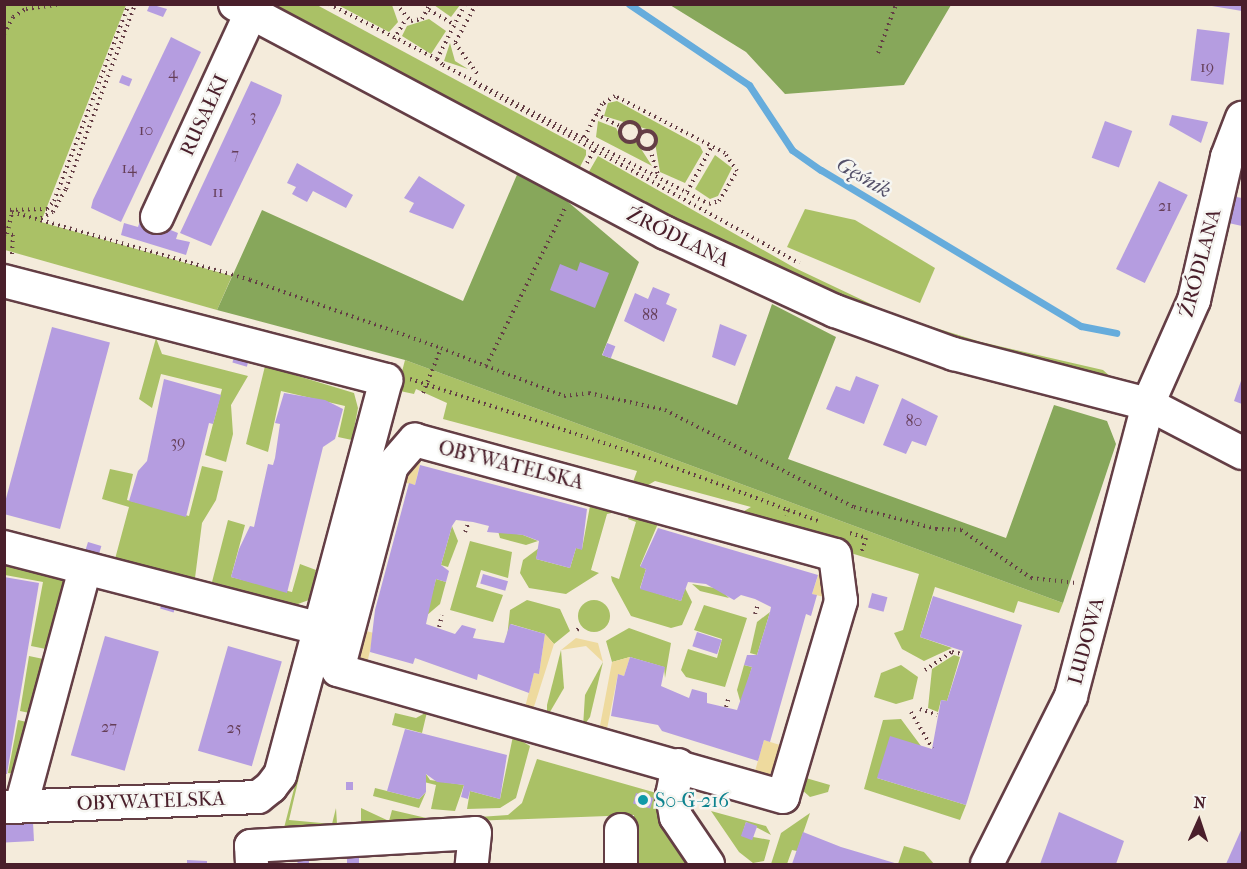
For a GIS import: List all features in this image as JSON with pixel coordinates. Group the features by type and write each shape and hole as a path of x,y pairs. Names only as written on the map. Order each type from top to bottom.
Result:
{"street":[{"name":"RUSAŁKI","path":"157,217 243,9"},
{"name":"ŹRÓDLANA","path":"243,9 666,234 835,310 954,354 1148,405 1242,453"},
{"name":"ŹRÓDLANA","path":"1148,405 1194,300 1227,157 1242,118"},
{"path":"4,281 386,380"},
{"name":"OBYWATELSKA","path":"13,807 258,797 280,775 386,380"},
{"name":"LUDOWA","path":"987,864 1071,696 1148,405"},
{"name":"OBYWATELSKA","path":"415,440 779,537 835,555 841,601 783,797 678,765 338,670 392,466 415,440"},
{"path":"4,547 321,629"},
{"path":"13,807 85,568"},
{"path":"678,765 672,795 676,817 708,864"},
{"path":"621,830 621,864"},
{"path":"252,864 251,846 475,833 472,864"}],"path":[{"path":"4,34 13,17 26,9 62,4"},
{"path":"9,249 12,212 16,207 47,209 54,201 129,4"},
{"path":"40,219 53,212 66,189 135,4"},
{"path":"357,4 363,4"},
{"path":"396,4 406,20"},
{"path":"406,20 422,19 429,10 430,4"},
{"path":"437,59 465,4"},
{"path":"476,4 455,43 478,75"},
{"path":"878,53 896,4"},
{"path":"330,5 437,59 584,138 710,204 725,193 736,171 725,153 615,96 607,98 584,138"},
{"path":"429,10 455,24"},
{"path":"394,39 406,20"},
{"path":"474,83 802,265"},
{"path":"596,114 621,127 635,123 641,147 650,149"},
{"path":"621,127 624,140 653,134 650,149 658,177"},
{"path":"687,192 712,146"},
{"path":"4,210 256,281 441,348 564,396 589,393 666,410 846,504 936,530 961,530 1032,578 1082,585"},
{"path":"486,366 559,220"},
{"path":"423,393 425,383 441,348"},
{"path":"386,380 388,372 425,383 788,510 779,537"},
{"path":"465,532 468,524"},
{"path":"755,614 758,604"},
{"path":"439,627 442,615"},
{"path":"925,670 952,652 962,654"},
{"path":"726,707 729,696"},
{"path":"920,709 937,715"},
{"path":"910,712 932,748"}],"green space":[{"path":"434,4 460,5 451,17"},
{"path":"951,4 904,85 785,94 746,52 670,5"},
{"path":"4,5 126,5 41,222 232,276 217,310 5,250"},
{"path":"252,5 317,5 586,150 586,155 576,175"},
{"path":"338,5 392,5 398,22 389,32"},
{"path":"429,19 446,31 431,54 402,36 407,26"},
{"path":"450,43 455,61 468,69 444,61"},
{"path":"617,101 700,146 703,152 685,183 660,172 653,131 604,116 608,103"},
{"path":"598,121 616,128 623,141 636,141 652,166 596,137"},
{"path":"715,155 732,168 718,196 710,199 695,189"},
{"path":"598,156 795,268 894,315 981,342 1103,370 1113,379 934,339 663,217 587,175"},
{"path":"522,163 639,262 602,355 737,405 772,304 836,337 788,459 1006,538 1054,405 1107,421 1116,444 1063,603 405,360 217,310 262,210 463,301"},
{"path":"805,209 855,220 935,268 920,303 787,247"},
{"path":"156,338 162,354 248,376 231,405 233,434 226,462 205,455 222,389 161,374 152,408 139,399"},
{"path":"405,360 1063,603 1059,613 1018,601 1014,613 935,587 920,637 952,648 924,661 902,649 894,633 903,630 919,574 734,517 751,507 655,481 638,491 630,490 637,471 443,419 447,403 416,389 414,394 400,391 329,652"},
{"path":"265,366 354,393 358,408 352,440 338,437 345,406 281,391 268,452 246,444"},
{"path":"202,466 223,471 216,500 202,523 195,578 115,559 129,507 102,499 110,469 133,474 127,500 189,516"},
{"path":"592,495 616,512 607,514 591,570 599,573 566,594 529,588 520,573 523,560 539,548 536,559 570,568 576,548 582,549"},
{"path":"630,514 662,514 640,566 646,569 640,588 681,601 685,588 692,602 682,625 671,628 631,616 612,581 611,576 619,579 636,522 628,519"},
{"path":"228,520 245,525 231,577 292,592 300,564 316,570 309,600 295,605 212,582"},
{"path":"452,526 458,541 448,567 441,565"},
{"path":"498,531 523,535 538,541 526,545 500,538"},
{"path":"470,541 512,552 508,578 481,570 476,587 503,595 493,622 450,610"},
{"path":"4,565 73,582 56,651 31,646 43,582 5,575"},
{"path":"436,579 446,582 440,604 426,616"},
{"path":"692,584 720,589 729,598 700,591"},
{"path":"527,600 560,609 570,631 554,644 545,634 511,624 507,638 510,610"},
{"path":"594,600 605,605 610,616 605,627 594,632 583,627 578,616 583,605"},
{"path":"704,605 747,618 725,687 686,677 681,670 688,649 717,658 722,639 694,630"},
{"path":"770,612 757,655 750,653 757,622"},
{"path":"629,628 671,643 665,678 664,667 630,657 612,662 606,641"},
{"path":"561,650 564,688 547,717 547,705"},
{"path":"954,655 960,657 947,701 941,700 938,712 928,708 932,669"},
{"path":"29,656 53,661 39,715 20,711"},
{"path":"603,662 590,717 583,727 585,695"},
{"path":"744,665 752,667 741,704 737,690"},
{"path":"901,665 918,677 913,699 896,704 874,697 881,673"},
{"path":"322,679 289,820 332,824 336,808 337,824 361,823 361,808 389,821 392,810 435,820 508,815 522,803 537,759 660,794 668,829 689,864 635,864 634,815 284,828"},
{"path":"427,712 422,733 392,725 395,713 416,718"},
{"path":"901,719 921,746 877,778 966,805 960,820 864,789 883,720"},
{"path":"18,720 36,724 22,775 8,773"},
{"path":"513,736 530,746 516,798 500,808 467,809 470,791 500,799"},
{"path":"426,774 430,780 464,785 455,811 431,809 436,785 424,782"},
{"path":"799,776 830,785 828,792 810,797 801,789"},
{"path":"375,788 419,799 426,792 419,808 373,796"},
{"path":"711,811 766,826 771,835 746,822 742,835 770,840 764,861 753,863 739,852"},
{"path":"810,813 797,851 792,850 787,864 771,864 781,833"},
{"path":"904,846 924,852 934,864 898,864"}],"sand":[{"path":"423,451 415,485 398,481"},
{"path":"823,561 828,598 812,594"},
{"path":"362,630 374,633 366,668 353,651"},
{"path":"545,634 554,644 532,713 524,711 534,673 539,674"},
{"path":"576,638 598,643 603,662 586,646 561,650"},
{"path":"630,657 624,676 618,674 606,734 599,731 612,662"},
{"path":"764,740 783,746 768,779 753,778"}],"building":[{"path":"150,4 167,9 163,17 147,11"},
{"path":"1212,4 1242,4 1242,11 1212,6"},
{"path":"1197,29 1230,33 1223,85 1191,81"},
{"path":"171,37 201,52 121,222 91,208 93,200"},
{"path":"122,75 132,79 129,87 119,82"},
{"path":"251,81 282,95 211,246 180,233"},
{"path":"1172,115 1208,122 1201,143 1169,125"},
{"path":"1105,121 1132,131 1119,168 1092,158"},
{"path":"297,163 353,195 346,208 313,191 307,202 292,194 296,187 287,183"},
{"path":"419,176 465,205 453,229 409,212 414,203 404,198"},
{"path":"1159,181 1188,195 1145,283 1116,269"},
{"path":"1231,196 1242,198 1242,226 1224,222"},
{"path":"141,218 178,233 176,239 190,242 186,255 121,235 124,223 138,227"},
{"path":"580,262 609,273 595,308 550,290 560,264 577,271"},
{"path":"653,287 670,294 666,304 677,309 664,342 624,321 635,293 648,299"},
{"path":"720,324 747,335 735,366 712,357"},
{"path":"52,327 110,343 60,529 4,514 4,506"},
{"path":"607,343 615,346 611,358 602,355"},
{"path":"236,350 250,354 247,367 232,362"},
{"path":"856,376 879,385 864,424 826,409 836,386 850,391"},
{"path":"1242,378 1242,404 1234,401"},
{"path":"164,379 221,395 213,424 209,423 186,517 129,501 138,471 147,461"},
{"path":"284,393 325,400 343,409 335,439 323,447 287,593 231,577 239,549 250,526 254,527 268,464 273,465 280,424 275,423"},
{"path":"902,398 938,416 926,446 912,441 906,454 883,445"},
{"path":"420,465 587,509 582,550 576,548 570,568 536,559 539,541 523,535 487,532 489,526 473,522 456,520 452,526 441,565 449,571 446,582 436,579 426,624 455,634 462,625 476,629 473,638 504,643 510,624 545,634 539,674 534,673 529,693 478,674 477,680 415,658 413,664 370,652 375,610 409,483 415,485"},
{"path":"658,528 818,575 812,594 817,595 811,616 806,614 770,742 764,740 758,761 662,731 658,725 611,716 618,674 624,676 630,657 665,667 661,686 689,698 692,689 707,693 707,703 737,710 752,667 744,665 747,655 757,655 770,612 771,607 755,599 741,595 734,600 706,584 688,582 681,601 640,589 646,569 640,567"},
{"path":"88,542 101,546 98,556 85,552"},
{"path":"483,574 508,581 505,591 480,584"},
{"path":"4,577 39,583 7,774 4,774"},
{"path":"872,593 887,597 884,612 868,607"},
{"path":"164,596 177,600 174,613 160,608"},
{"path":"933,596 1022,625 966,805 877,778 890,736 932,749 941,700 947,701 963,651 920,637"},
{"path":"697,632 722,640 717,654 692,646"},
{"path":"105,636 159,651 125,771 71,755"},
{"path":"228,646 282,661 252,766 198,751"},
{"path":"405,729 507,755 500,799 470,791 468,799 461,797 464,785 437,782 426,774 426,792 419,799 387,791"},
{"path":"346,782 353,782 353,790 346,790"},
{"name":"S0-G-216","path":"636,793 653,798 650,809 633,804"},
{"path":"1059,812 1124,841 1116,864 1040,864"},
{"path":"33,822 34,841 5,842 4,824"},
{"path":"746,822 757,826 752,840 741,836"},
{"path":"1242,828 1242,864 1226,864"},
{"path":"803,832 841,847 898,864 792,864"},
{"path":"359,857 359,864 347,864 347,858"},
{"path":"187,860 207,861 207,864 187,864"},
{"path":"309,860 309,864 298,864 297,861"}],"waterway":[{"name":"Gęśnik","path":"629,4 749,85 792,150 821,170 1081,326 1116,333"}],"place":[{"name":"S0-G-216","path":"643,800"}]}
